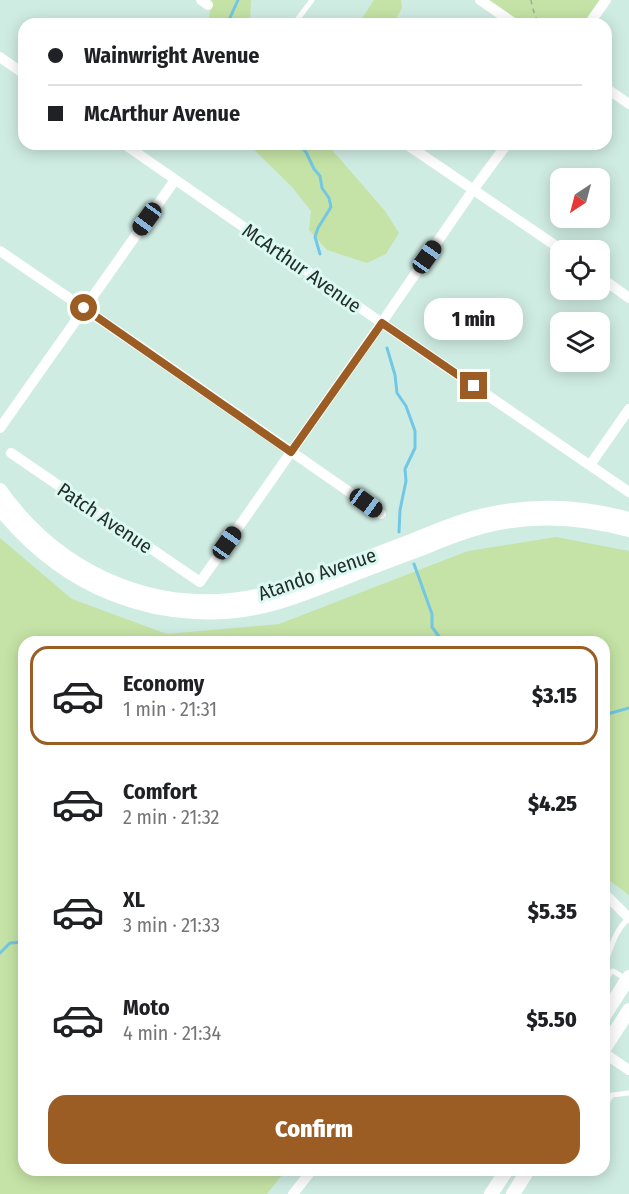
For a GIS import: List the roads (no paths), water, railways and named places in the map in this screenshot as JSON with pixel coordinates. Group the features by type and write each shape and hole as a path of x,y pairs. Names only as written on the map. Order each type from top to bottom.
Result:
{"main road":[{"name":"Atando Avenue","path":"0,490 22,519 39,536 84,569 112,583 141,593 196,601 229,601 273,592 446,527 495,513 533,508 569,508 629,519"},
{"name":"Atando Avenue","path":"0,509 23,536 43,554 85,582 138,603 161,609 196,612 242,610 277,603 449,537 497,523 533,519 568,519 629,530"},
{"path":"610,1007 626,982"},
{"path":"610,1041 629,1011"},
{"path":"491,1194 503,1176"},
{"path":"513,1194 524,1176"}],"street":[{"path":"480,0 506,18"},
{"path":"593,18 606,0"},
{"path":"0,57 18,70"},
{"path":"612,92 629,104"},
{"name":"McArthur Avenue","path":"132,150 629,492"},
{"path":"415,150 550,242"},
{"path":"291,452 503,150"},
{"path":"0,428 175,180"},
{"path":"0,251 381,514"},
{"path":"610,284 629,298"},
{"path":"590,465 629,409"},
{"name":"Patch Avenue","path":"11,453 200,582 291,452"},
{"path":"610,899 629,918"},
{"path":"610,1056 629,1070"},
{"path":"293,1194 307,1176"}],"lane":[{"path":"298,18 312,0"},
{"path":"610,950 620,926 629,918"},
{"path":"610,973 613,971 626,982"},
{"path":"610,979 626,982"},
{"path":"610,1098 612,1095 629,1093"}],"waterway":[{"path":"230,18 238,0"},
{"path":"304,150 320,176 322,188 329,198 331,207 315,237 320,254"},
{"path":"387,348 395,375 397,393 406,406 415,431 415,448 405,469 406,481 400,510 399,532"},
{"path":"414,564 432,614 432,627 439,636"},
{"path":"610,713 629,708"},
{"path":"0,953 10,943 18,942"}]}
